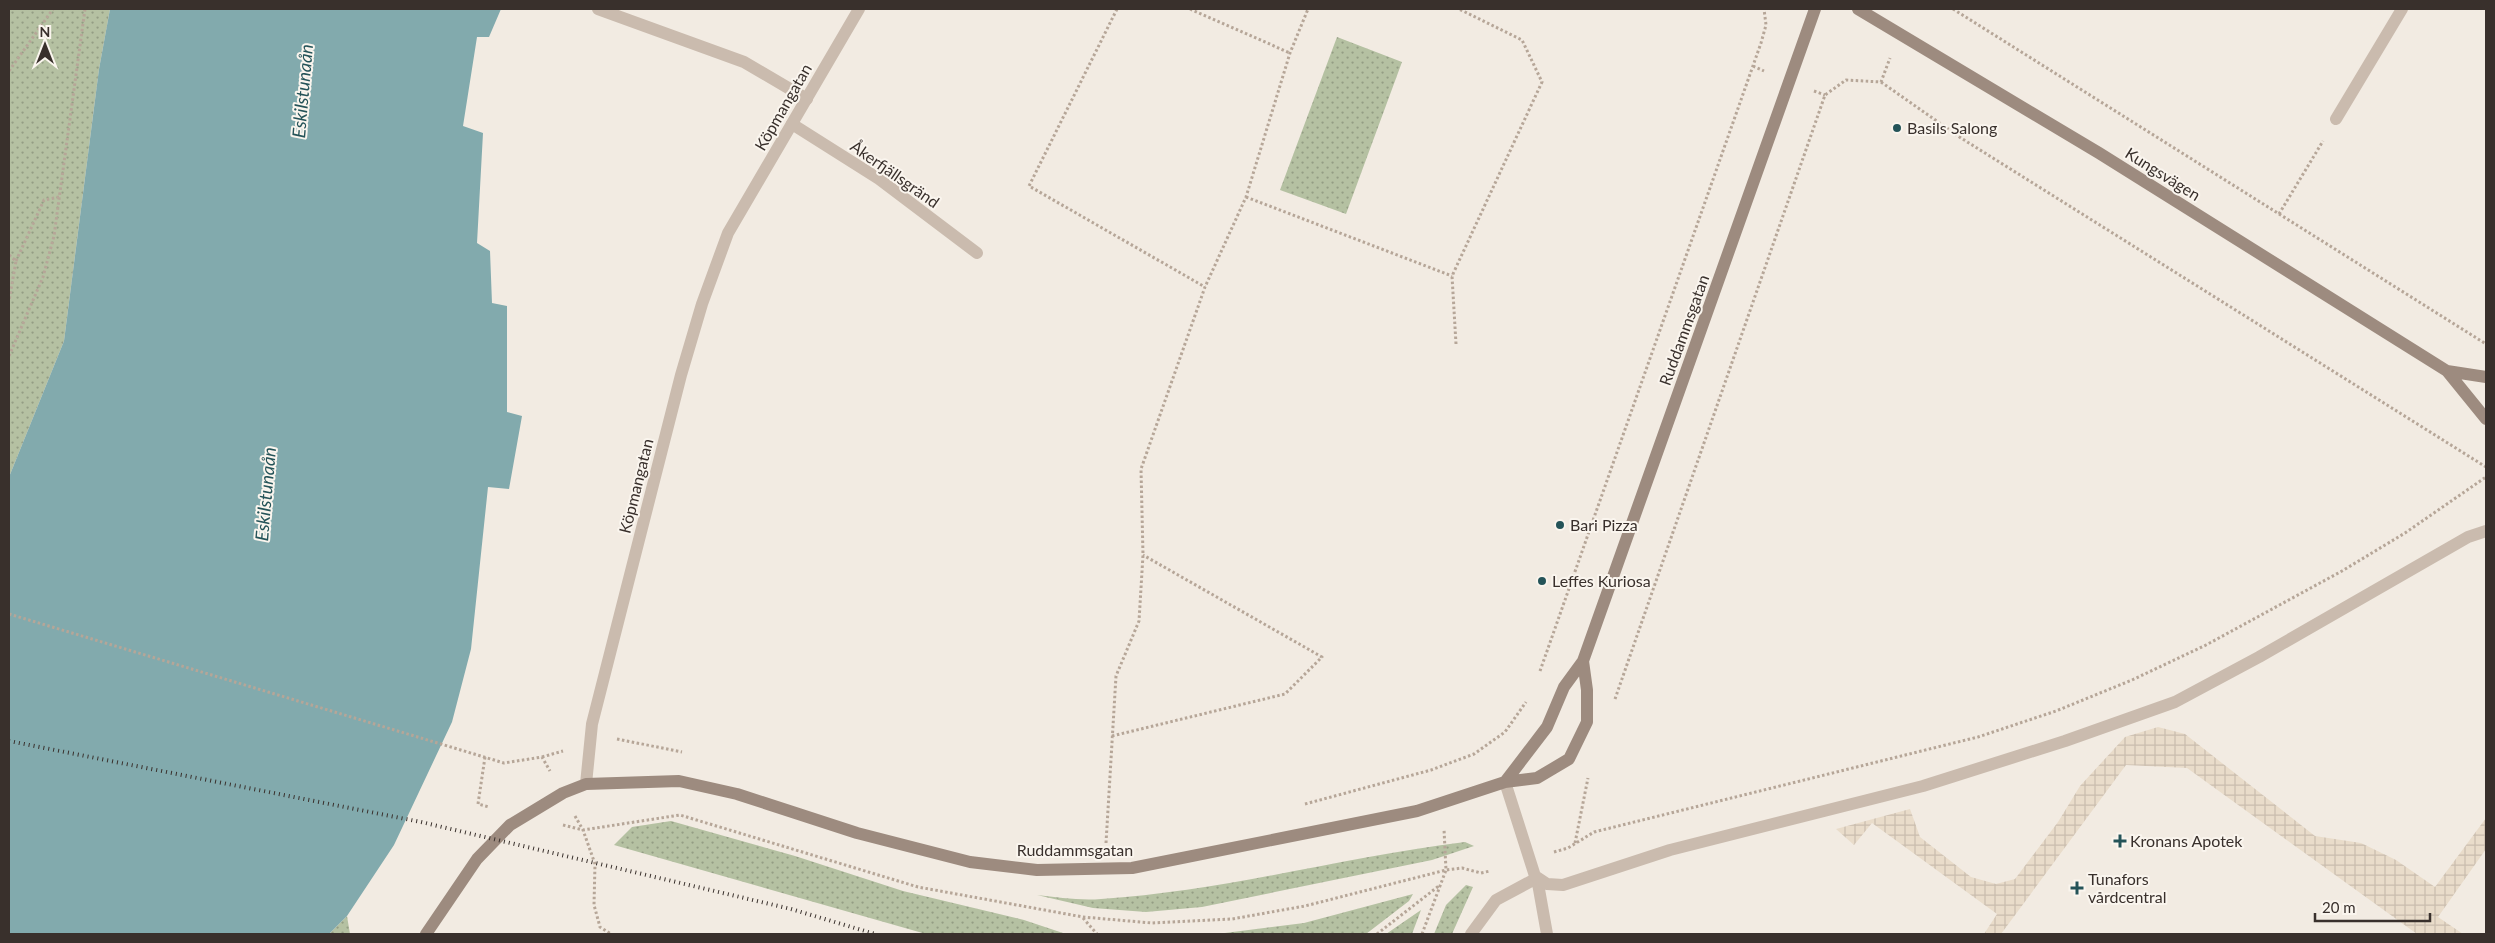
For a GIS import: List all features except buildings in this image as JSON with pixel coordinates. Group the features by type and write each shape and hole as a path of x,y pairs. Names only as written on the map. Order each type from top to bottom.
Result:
{"street":[{"path":"598,9 744,62 807,99"},
{"name":"Köpmangatan","path":"586,784 592,724 681,375 702,304 728,233 859,9"},
{"name":"Ruddammsgatan","path":"1505,782 1547,727 1564,687 1583,662 1815,9"},
{"name":"Kungsvägen","path":"1858,9 2099,153 2447,371 2486,419"},
{"path":"2336,119 2402,9"},
{"name":"Åkerfjällsgränd","path":"792,124 880,180 977,253"},
{"name":"Kungsvägen","path":"2447,371 2486,376"},
{"path":"1505,782 1535,876 1547,884 1563,885 1670,850 1923,786 2065,742 2176,702 2259,657 2468,537 2486,531"},
{"name":"Ruddammsgatan","path":"586,784 679,781 737,794 857,833 970,862 1037,870 1132,868 1417,811 1505,782 1537,778 1570,759 1587,722 1587,690 1583,662"},
{"path":"426,934 477,859 510,825 563,793 586,784"},
{"path":"1471,934 1496,900 1537,878 1547,934"}],"path":[{"path":"9,71 53,9"},
{"path":"9,356 43,277 54,236 85,9"},
{"path":"1117,9 1029,186 1204,287"},
{"path":"1190,9 1290,53"},
{"path":"1115,846 1106,846 1116,676 1139,621 1144,555 1141,469 1204,287 1246,197 1290,53 1308,9"},
{"path":"1456,344 1452,276 1542,82 1522,40 1459,9"},
{"path":"1539,674 1761,42 1766,25 1764,10 1759,9"},
{"path":"1953,9 2486,344"},
{"path":"1881,82 1900,34"},
{"path":"1614,701 1825,95 1846,80 1881,82 1961,138 2486,467"},
{"path":"2279,214 2336,119"},
{"path":"9,301 16,261 44,200 59,197"},
{"path":"1246,197 1452,276"},
{"path":"9,255 16,261"},
{"path":"486,757 478,804 583,830 680,815 918,887 1083,918 1152,923 1232,919 1305,906 1446,870 1462,868 1481,873 1568,848 1594,832 1978,737 2056,711 2132,680 2206,646 2382,547 2486,477"},
{"path":"1112,736 1285,694 1322,657 1144,555"},
{"path":"9,614 504,763 542,758 583,830 595,864 594,905 600,927 611,934"},
{"path":"1300,805 1431,770 1474,754 1505,732 1528,698"},
{"path":"1575,844 1584,790 1590,772"},
{"path":"1422,934 1446,870"},
{"path":"1377,934 1441,885"},
{"path":"1083,918 1097,934"}],"green space":[{"path":"9,9 110,9 99,69 64,341 9,477"},
{"path":"1337,37 1402,62 1346,214 1280,190"},
{"path":"671,821 795,856 903,891 1024,920 1066,934 926,934 614,845 632,827"},
{"path":"1465,842 1474,846 1432,860 1202,907 1146,912 1093,908 1037,895 1085,900 1147,895 1193,889 1419,848"},
{"path":"1466,885 1473,887 1452,934 1434,934 1446,905"},
{"path":"1413,894 1409,901 1366,934 1217,934 1304,923"},
{"path":"1421,910 1412,934 1386,934"},
{"path":"347,916 350,934 329,934"}],"shaded area":[{"path":"2158,727 2185,734 2315,836 2361,843 2396,860 2435,887 2486,818 2486,849 2438,917 2463,934 2417,934 2187,768 2126,765 2001,934 1984,934 1997,914 1872,823 1854,845 1836,829 1910,809 1920,837 1971,877 1996,884 2015,879 2058,822 2080,786 2125,737"}],"water":[{"name":"Eskilstunaån","path":"110,9 501,9 489,37 477,37 463,126 483,133 477,243 490,251 492,303 507,306 507,412 522,416 509,489 488,487 471,649 452,722 394,845 347,916 329,934 9,934 9,477 64,341 99,69"}],"railway":[{"path":"9,741 421,822 791,909 875,934"}],"place":[{"name":"Basils Salong","path":"1897,128"},
{"name":"Bari Pizza","path":"1560,525"},
{"name":"Leffes Kuriosa","path":"1542,581"},
{"name":"Kronans Apotek","path":"2120,841"},
{"name":"Tunafors vårdcentral","path":"2077,888"}]}
